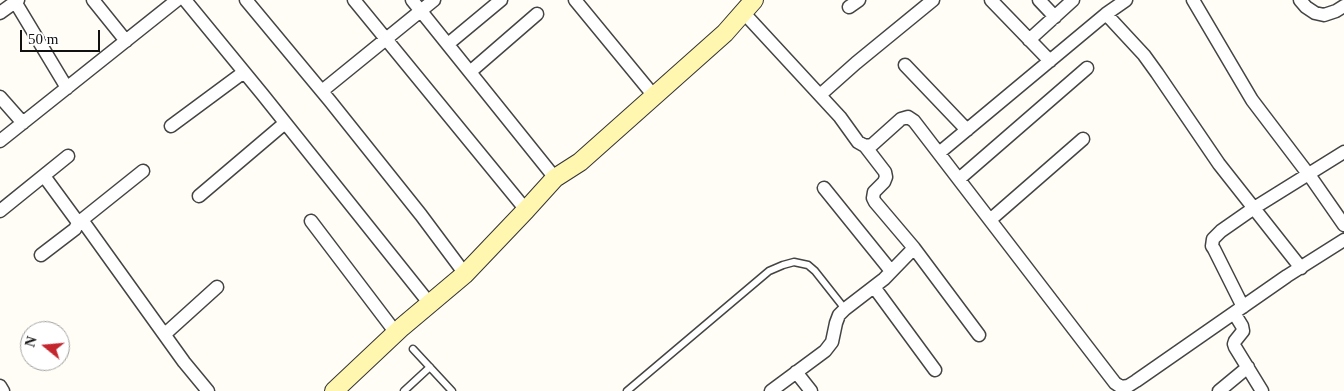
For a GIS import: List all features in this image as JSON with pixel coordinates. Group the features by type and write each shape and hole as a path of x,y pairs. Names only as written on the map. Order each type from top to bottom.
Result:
{"street":[{"path":"93,0 126,40"},
{"path":"0,141 177,0"},
{"path":"185,0 430,304"},
{"path":"246,0 322,91 421,215 465,274"},
{"path":"354,0 526,210"},
{"path":"412,0 555,178"},
{"path":"322,91 434,0"},
{"path":"448,44 500,0"},
{"path":"575,0 654,96"},
{"path":"820,95 933,0"},
{"path":"991,0 1050,61"},
{"path":"1040,0 1055,17"},
{"path":"1029,40 1073,0"},
{"path":"939,153 1106,14 1126,0"},
{"path":"1193,0 1252,100 1344,225"},
{"path":"1300,0 1315,13 1324,15 1344,6"},
{"path":"0,13 16,1 67,88"},
{"path":"334,391 396,333 465,274 555,178 580,162 725,32 749,6 820,95 840,117 858,142 865,146 885,172 884,182 874,192 873,198 875,202 914,248 979,335"},
{"path":"470,72 537,14"},
{"path":"1106,14 1144,55 1219,164 1301,268"},
{"path":"905,66 967,130"},
{"path":"959,179 1087,68"},
{"path":"171,126 244,72"},
{"path":"0,97 23,123"},
{"path":"865,146 872,145 901,118 908,117 914,121 1115,383 1121,387 1128,386 1136,381 1344,240"},
{"path":"199,196 286,123"},
{"path":"990,220 1083,139"},
{"path":"1262,391 1234,344 1243,330 1239,310 1212,242 1216,235 1254,208 1344,152"},
{"path":"0,211 68,156"},
{"path":"41,255 75,229 80,222 143,171"},
{"path":"44,176 208,391"},
{"path":"824,188 891,271"},
{"path":"311,221 396,333"},
{"path":"771,391 825,351 832,342 839,315 874,287 914,248"},
{"path":"165,334 217,287"},
{"path":"874,287 935,370"},
{"path":"1219,391 1248,367"},
{"path":"796,372 811,391"},
{"path":"0,386 3,391"}],"lane":[{"path":"627,391 769,271 783,265 794,262 808,265 845,309"},
{"path":"413,349 452,391"},
{"path":"404,391 430,367"}]}
